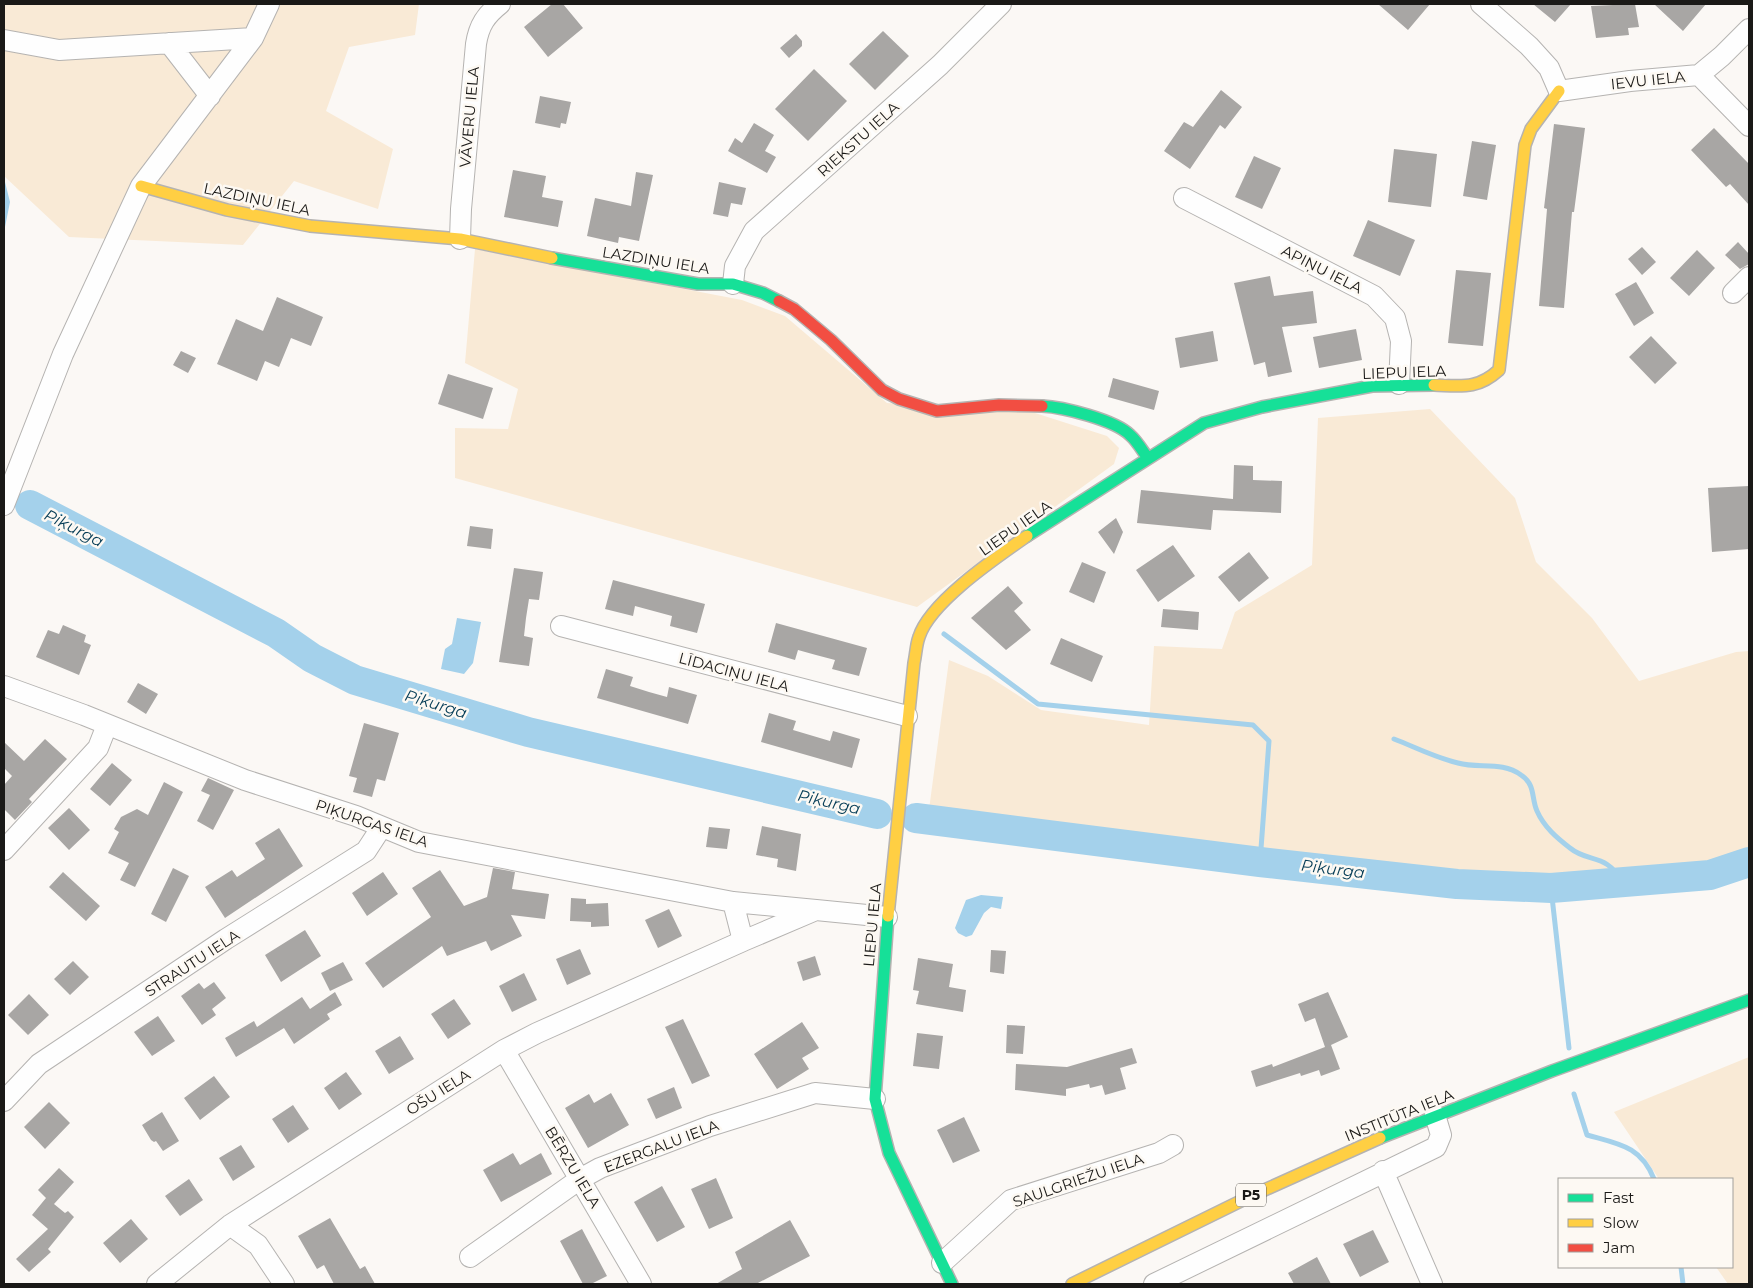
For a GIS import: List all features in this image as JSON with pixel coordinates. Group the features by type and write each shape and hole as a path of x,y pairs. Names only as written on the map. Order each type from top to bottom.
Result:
{"street":[{"path":"4,505 63,354 140,186 253,38 269,4"},
{"name":"VĀVERU IELA","path":"460,239 460,209 478,29 488,14 500,4"},
{"name":"RIEKSTU IELA","path":"733,284 735,266 754,231 940,65 1001,4"},
{"path":"1480,4 1529,46 1549,68 1559,91"},
{"name":"IEVU IELA","path":"1559,91 1699,74 1722,56 1749,28"},
{"path":"4,40 59,50 253,38"},
{"path":"169,43 210,96"},
{"path":"1699,74 1749,126"},
{"name":"LIEPU IELA","path":"952,1284 889,1153 874,1100 887,917 907,716 919,636 929,618 947,598 1004,552 1147,457 1204,423 1222,416 1344,391 1399,384 1465,386 1487,381 1499,370 1525,144 1531,129 1559,91"},
{"name":"LAZDIŅU IELA","path":"140,186 227,210 310,226 460,239 495,248 688,282 733,284 763,293 794,310 831,340 882,390 899,399 937,411 999,404 1045,406 1084,415 1120,428 1130,435 1147,457"},
{"name":"APIŅU IELA","path":"1184,198 1374,296 1395,318 1401,341 1399,384"},
{"path":"1734,293 1749,277"},
{"name":"LĪDACIŅU IELA","path":"561,626 907,716"},
{"name":"PIĶURGAS IELA","path":"4,686 24,692 245,780 356,816 381,828 419,842 733,902 816,910"},
{"path":"4,850 98,748 107,725"},
{"name":"STRAUTU IELA","path":"4,1101 39,1064 226,939 366,851 381,828"},
{"path":"733,902 743,941"},
{"name":"OŠU IELA","path":"158,1284 230,1225 504,1050 537,1032 816,910 887,917"},
{"name":"INSTITŪTA IELA","path":"1072,1284 1248,1196 1434,1116 1749,1000"},
{"name":"BĒRZU IELA","path":"504,1050 641,1284"},
{"name":"EZERGALU IELA","path":"470,1257 580,1179 600,1168 710,1126 815,1093 874,1100"},
{"path":"1154,1284 1383,1171 1436,1147 1441,1136 1434,1116"},
{"name":"SAULGRIEŽU IELA","path":"942,1263 1011,1200 1159,1153 1174,1145"},
{"path":"1383,1171 1432,1284"},
{"path":"230,1225 258,1245 284,1284"}],"shaded area":[{"path":"4,4 419,4 415,35 349,47 326,111 393,149 378,209 294,181 243,245 69,237 4,176"},
{"path":"475,249 742,300 785,316 887,403 1035,413 1107,436 1119,448 1114,464 917,607 455,478 455,428 508,429 518,389 465,363"},
{"path":"1430,409 1515,498 1536,562 1592,618 1639,681 1736,652 1749,651 1749,874 1715,886 1502,899 926,832 949,660 988,676 1041,710 1149,725 1154,646 1222,649 1235,612 1312,565 1318,418"},
{"path":"1749,1057 1749,1284 1728,1284 1717,1268 1733,1268 1733,1178 1658,1178 1614,1112"}],"water":[{"path":"4,178 10,202 4,232"},
{"path":"457,618 481,622 473,663 464,674 441,669 445,649 452,644"},
{"path":"981,895 1003,897 1001,909 991,907 984,913 972,935 966,937 958,933 955,928 966,900"}],"building":[{"path":"552,4 563,4 583,28 548,57 524,27"},
{"path":"1378,4 1430,4 1408,30"},
{"path":"1533,4 1571,4 1555,22"},
{"path":"1635,4 1639,27 1628,28 1629,35 1596,38 1591,6"},
{"path":"1654,4 1706,4 1683,31"},
{"path":"883,31 909,56 875,90 849,64"},
{"path":"796,34 802,41 802,46 789,58 780,48"},
{"path":"814,69 847,101 808,141 775,109"},
{"path":"1221,90 1242,107 1225,129 1220,125 1190,169 1164,151 1184,122 1193,127"},
{"path":"540,96 571,102 566,124 561,123 560,128 535,123"},
{"path":"754,123 774,135 765,151 776,157 767,173 728,151 735,138 742,143"},
{"path":"1554,124 1585,128 1574,212 1572,212 1564,308 1539,306 1547,209 1544,208"},
{"path":"1714,128 1749,164 1749,205 1730,184 1726,187 1691,150"},
{"path":"1472,141 1496,145 1487,200 1463,196"},
{"path":"1394,149 1437,154 1431,207 1388,202"},
{"path":"1254,156 1281,168 1262,209 1235,197"},
{"path":"513,170 546,176 542,197 563,201 558,227 504,217"},
{"path":"636,172 653,175 639,241 619,237 618,243 587,236 595,198 631,206"},
{"path":"719,182 746,188 742,205 731,203 728,217 713,214"},
{"path":"1368,220 1415,240 1400,276 1353,256"},
{"path":"1738,242 1749,254 1749,264 1740,269 1725,255"},
{"path":"1642,247 1656,262 1642,275 1628,259"},
{"path":"1697,250 1715,268 1689,296 1670,278"},
{"path":"1456,270 1491,273 1483,346 1448,343"},
{"path":"1270,276 1274,296 1313,291 1317,323 1282,327 1292,372 1268,377 1265,362 1254,365 1234,283"},
{"path":"1636,282 1654,313 1634,326 1615,294"},
{"path":"277,297 323,317 311,346 291,338 279,367 265,361 257,381 217,364 236,319 263,331"},
{"path":"1356,329 1362,360 1319,368 1313,337"},
{"path":"1213,331 1218,361 1180,368 1175,338"},
{"path":"1651,336 1677,363 1655,384 1629,357"},
{"path":"181,351 196,358 188,373 173,365"},
{"path":"448,374 493,388 483,419 438,404"},
{"path":"1113,378 1159,391 1154,410 1108,397"},
{"path":"1234,465 1253,466 1253,480 1282,481 1281,513 1213,510 1211,530 1137,523 1141,490 1233,499"},
{"path":"1749,486 1749,549 1712,552 1708,488"},
{"path":"1116,518 1123,532 1114,554 1098,532"},
{"path":"470,526 493,529 491,549 467,546"},
{"path":"1173,545 1195,576 1158,602 1136,570"},
{"path":"1249,552 1269,578 1239,602 1218,577"},
{"path":"1082,562 1106,572 1094,603 1069,592"},
{"path":"514,568 543,572 539,600 529,599 526,618 524,636 533,638 529,666 499,662"},
{"path":"613,580 705,604 697,633 670,626 672,616 635,606 633,616 605,609"},
{"path":"1008,586 1023,603 1014,611 1031,630 1006,650 971,618"},
{"path":"1163,609 1199,612 1198,630 1161,627"},
{"path":"776,623 867,648 859,676 832,669 835,660 798,650 795,660 768,652"},
{"path":"63,625 86,635 84,642 91,645 79,675 36,657 48,630 59,634"},
{"path":"1061,638 1103,656 1092,682 1050,664"},
{"path":"606,669 633,677 630,686 649,692 667,697 669,687 697,695 688,724 597,698"},
{"path":"138,683 158,694 146,714 127,702"},
{"path":"769,713 796,721 793,730 830,741 833,731 860,739 852,768 761,742"},
{"path":"364,723 399,733 385,781 377,779 372,797 353,792 357,778 349,776"},
{"path":"45,739 67,759 29,799 32,802 15,820 4,809 4,785 12,776 4,768 4,742 24,761"},
{"path":"112,763 132,780 110,806 90,789"},
{"path":"208,778 234,790 213,830 197,821 210,795 201,791"},
{"path":"164,782 183,792 135,887 120,880 129,863 108,853 119,832 114,829 121,817 137,809 148,815"},
{"path":"69,808 90,830 69,850 48,828"},
{"path":"762,826 801,834 796,871 777,867 778,859 756,855"},
{"path":"709,827 730,829 727,849 706,847"},
{"path":"279,828 303,866 225,918 205,887 232,870 237,877 265,859 255,843"},
{"path":"173,868 189,876 166,922 151,914"},
{"path":"493,868 515,872 512,889 549,894 545,919 511,915 522,936 491,951 486,941 447,956 442,946 383,988 365,963 431,917 412,888 440,870 464,906 487,897"},
{"path":"63,872 100,906 86,921 49,887"},
{"path":"383,872 398,894 367,916 352,893"},
{"path":"571,898 586,899 586,904 608,903 609,926 591,927 591,922 570,921"},
{"path":"669,909 682,936 658,948 645,920"},
{"path":"305,930 321,956 281,982 265,955"},
{"path":"580,949 591,974 567,985 556,959"},
{"path":"991,950 1006,951 1004,974 990,972"},
{"path":"815,956 821,975 803,981 797,962"},
{"path":"918,958 953,964 949,987 966,990 963,1012 916,1004 919,991 913,990"},
{"path":"73,961 89,977 70,995 54,979"},
{"path":"343,962 353,980 330,991 321,973"},
{"path":"524,973 537,1000 512,1012 499,986"},
{"path":"214,982 226,998 212,1009 216,1015 202,1025 181,996 199,983 204,989"},
{"path":"335,992 342,1005 327,1014 330,1019 294,1044 284,1028 236,1057 225,1038 254,1021 257,1027 302,997 310,1009"},
{"path":"1328,992 1348,1037 1331,1045 1340,1069 1321,1076 1319,1070 1301,1076 1300,1073 1256,1087 1251,1071 1272,1064 1273,1067 1325,1047 1315,1018 1305,1022 1298,1004"},
{"path":"29,994 49,1015 28,1035 8,1015"},
{"path":"454,999 471,1024 448,1039 431,1014"},
{"path":"158,1016 175,1041 152,1056 134,1032"},
{"path":"683,1019 710,1076 692,1084 665,1027"},
{"path":"802,1022 819,1048 802,1058 809,1069 777,1089 754,1054"},
{"path":"1007,1025 1025,1026 1023,1054 1006,1053"},
{"path":"917,1033 943,1036 939,1069 913,1066"},
{"path":"400,1036 414,1059 389,1074 375,1051"},
{"path":"1132,1048 1137,1063 1120,1068 1126,1089 1105,1095 1102,1085 1090,1088 1089,1084 1066,1089 1066,1096 1015,1090 1016,1064 1067,1067"},
{"path":"346,1072 362,1094 339,1110 324,1088"},
{"path":"214,1076 230,1097 200,1120 184,1098"},
{"path":"674,1087 682,1108 656,1119 647,1099"},
{"path":"611,1093 629,1125 588,1148 565,1108 589,1094 594,1103"},
{"path":"49,1102 70,1123 45,1149 24,1127"},
{"path":"293,1105 309,1129 288,1143 272,1119"},
{"path":"162,1112 179,1141 163,1151 156,1141 151,1140 142,1125"},
{"path":"964,1117 980,1151 953,1163 937,1130"},
{"path":"241,1145 255,1167 233,1181 219,1158"},
{"path":"513,1153 520,1165 541,1153 552,1174 501,1202 483,1170"},
{"path":"59,1168 74,1182 54,1204 65,1213 68,1211 74,1217 48,1249 51,1252 29,1272 16,1259 48,1229 32,1215 46,1198 38,1190"},
{"path":"716,1178 733,1218 709,1229 691,1189"},
{"path":"189,1179 203,1200 180,1216 165,1196"},
{"path":"662,1186 685,1227 657,1242 634,1202"},
{"path":"330,1218 360,1269 365,1266 375,1284 334,1284 324,1265 317,1269 298,1236"},
{"path":"131,1219 148,1239 120,1263 103,1243"},
{"path":"790,1220 810,1256 756,1284 716,1284 742,1269 735,1252"},
{"path":"582,1229 607,1276 591,1284 583,1284 560,1241"},
{"path":"1373,1230 1389,1262 1360,1277 1343,1244"},
{"path":"1317,1257 1331,1284 1294,1284 1288,1273"}],"waterway":[{"name":"Piķurga","path":"30,505 276,633 312,658 355,680 528,732 877,814"},
{"path":"944,634 1038,704 1253,725 1269,741 1260,862"},
{"path":"1394,739 1450,761 1466,765 1506,768 1521,775 1529,783 1537,811 1551,832 1577,853 1604,862 1616,873 1622,882"},
{"name":"Piķurga","path":"916,818 1260,862 1457,884 1551,888 1710,875 1749,862"},
{"path":"1551,888 1569,1048"},
{"path":"1574,1094 1587,1135 1619,1144 1636,1153 1643,1159 1654,1178"},
{"path":"1681,1268 1683,1284"}],"traffic: fast":[{"path":"552,258 698,284 733,284 763,293 779,301"},
{"path":"1027,536 1204,423 1262,407 1372,386 1434,385"},
{"path":"1042,406 1075,412 1113,424 1133,437 1147,457"},
{"path":"888,916 875,1099 889,1153 952,1284"},
{"path":"1380,1138 1552,1071 1749,1000"}],"traffic: slow":[{"path":"1434,385 1461,386 1476,384 1499,370 1525,145 1531,129 1559,91"},
{"path":"141,186 227,210 310,226 460,239 552,258"},
{"path":"888,916 914,663 919,637 936,609 950,595 1027,536"},
{"path":"1072,1284 1251,1196 1380,1138"}],"traffic: jam":[{"path":"779,301 794,309 831,340 882,390 899,399 937,411 999,405 1042,406"}]}
